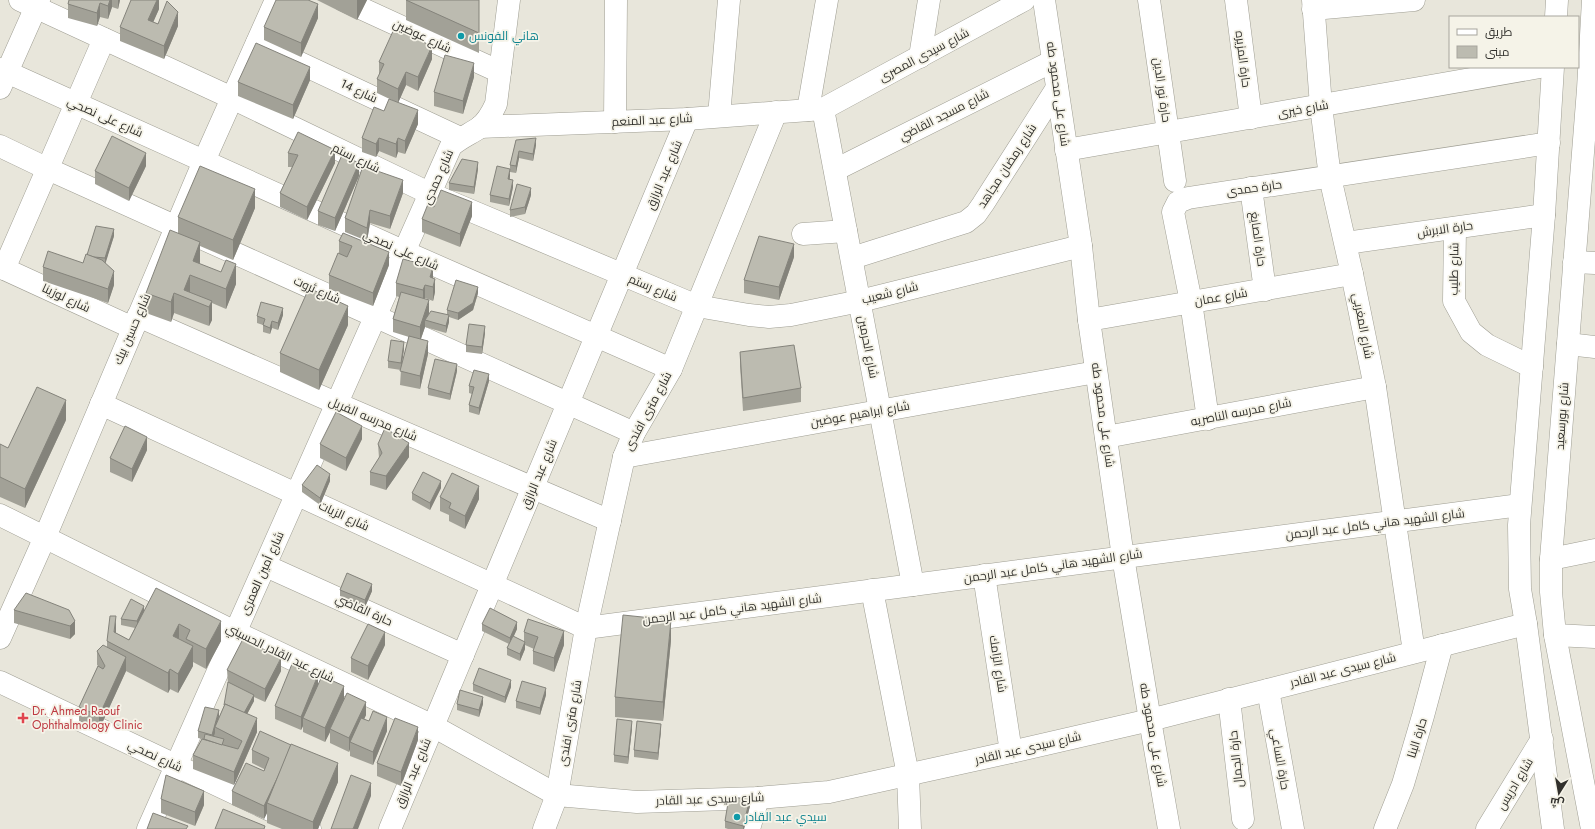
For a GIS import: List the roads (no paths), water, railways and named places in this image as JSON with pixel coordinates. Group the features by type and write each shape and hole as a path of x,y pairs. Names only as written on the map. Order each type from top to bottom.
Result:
{"street":[{"name":"شارع حسين بيك","path":"0,638 45,537 204,161 276,0"},
{"name":"شارع عوضين","path":"343,0 500,72"},
{"path":"615,122 616,0"},
{"path":"719,116 729,0"},
{"name":"شارع الحرمين","path":"827,0 815,109 834,170 914,585"},
{"path":"920,57 929,0"},
{"name":"شارع سيدى المصرى","path":"815,109 920,57 1024,0"},
{"name":"شارع على محمود طه","path":"1044,0 1081,246 1096,372 1123,557 1169,829"},
{"name":"حارة نور الدين","path":"1149,0 1175,181"},
{"name":"حارة المزيره","path":"1236,0 1251,118"},
{"path":"1313,5 1414,0"},
{"path":"1556,16 1557,0"},
{"name":"شارع بورسعيد","path":"1592,829 1555,635 1551,592 1551,559 1568,344 1585,262 1593,0"},
{"name":"شارع حمدى","path":"376,317 451,146 460,138 480,128 489,118 496,104 507,1"},
{"path":"2,77 32,2"},
{"name":"شارع رستم","path":"32,2 109,42 232,98 431,194 697,306"},
{"name":"شارع المغربي","path":"1313,5 1321,106 1330,177 1346,243 1375,387 1414,652"},
{"path":"2,268 48,169 76,104 109,42 123,22"},
{"name":"شارع 14","path":"257,43 460,138"},
{"name":"شارع مسجد القاضي","path":"834,170 1053,61"},
{"name":"شارع خيرى","path":"1066,150 1534,68"},
{"path":"1553,68 1544,215 1519,525 1520,589 1542,739 1553,829"},
{"name":"شارع على نصحي","path":"2,77 76,104 405,252 671,369"},
{"name":"شارع رمضان مجاهد","path":"852,258 966,222 976,214 1057,88"},
{"name":"شارع عبد المنعم","path":"480,128 687,119 815,109"},
{"name":"شارع مترى افندى","path":"557,795 586,628 624,457 634,433 671,369 776,112"},
{"name":"شارع عبد الرازق","path":"390,829 687,119"},
{"name":"حارة حمدى","path":"1208,419 1191,302 1173,212 1178,202 1188,198 1549,143"},
{"name":"شارع ثروت","path":"0,146 634,433"},
{"name":"حارة الصايغ","path":"1251,188 1265,290"},
{"name":"حارة الابرش","path":"1346,243 1544,215"},
{"name":"شارع طليب","path":"1455,228 1454,301 1471,332 1487,345 1532,367"},
{"path":"803,234 846,231"},
{"name":"شارع شعيب","path":"697,306 769,317 791,314 860,301 1081,246"},
{"name":"شارع لوزينا","path":"2,268 135,322"},
{"name":"شارع عمان","path":"1089,320 1352,274"},
{"name":"شارع أمين العمرى","path":"148,829 376,317"},
{"name":"شارع مدرسه الفريل","path":"135,322 338,404 610,521"},
{"path":"1568,344 1595,347"},
{"path":"1532,367 1566,368"},
{"name":"شارع ابراهيم عوضين","path":"624,457 1096,372"},
{"name":"شارع مدرسه الناصريه","path":"1106,437 1375,387"},
{"name":"شارع الزيات","path":"101,404 586,628"},
{"name":"شارع الشهيد هاني كامل عبد الرحمن","path":"586,628 1520,505"},
{"name":"شارع عبد القادر الحسيني","path":"0,515 235,632 433,726 557,795"},
{"path":"1551,559 1595,550"},
{"name":"حارة القاضي","path":"266,566 463,655"},
{"name":"شارع الزامك","path":"984,575 1011,752"},
{"path":"872,590 908,775 910,829"},
{"name":"شارع سيدى عبد القادر","path":"557,795 637,802 758,798 829,792 1150,720 1526,624"},
{"path":"1555,635 1595,637"},
{"name":"حارة البنا","path":"1385,829 1403,784 1442,645"},
{"name":"شارع نصحي","path":"0,682 310,829"},
{"name":"حارة الساعي","path":"1268,690 1293,829"},
{"name":"حارة الجمال","path":"1229,699 1243,819"},
{"name":"شارع ادريس","path":"1487,829 1542,739"},
{"path":"544,829 557,795"},
{"path":"749,829 758,798"}],"place":[{"name":"هاني الفونس","path":"461,36"},
{"name":"Dr. Ahmed Raouf Ophthalmology Clinic","path":"23,718"},
{"name":"سيدي عبد القادر","path":"737,817"}]}
